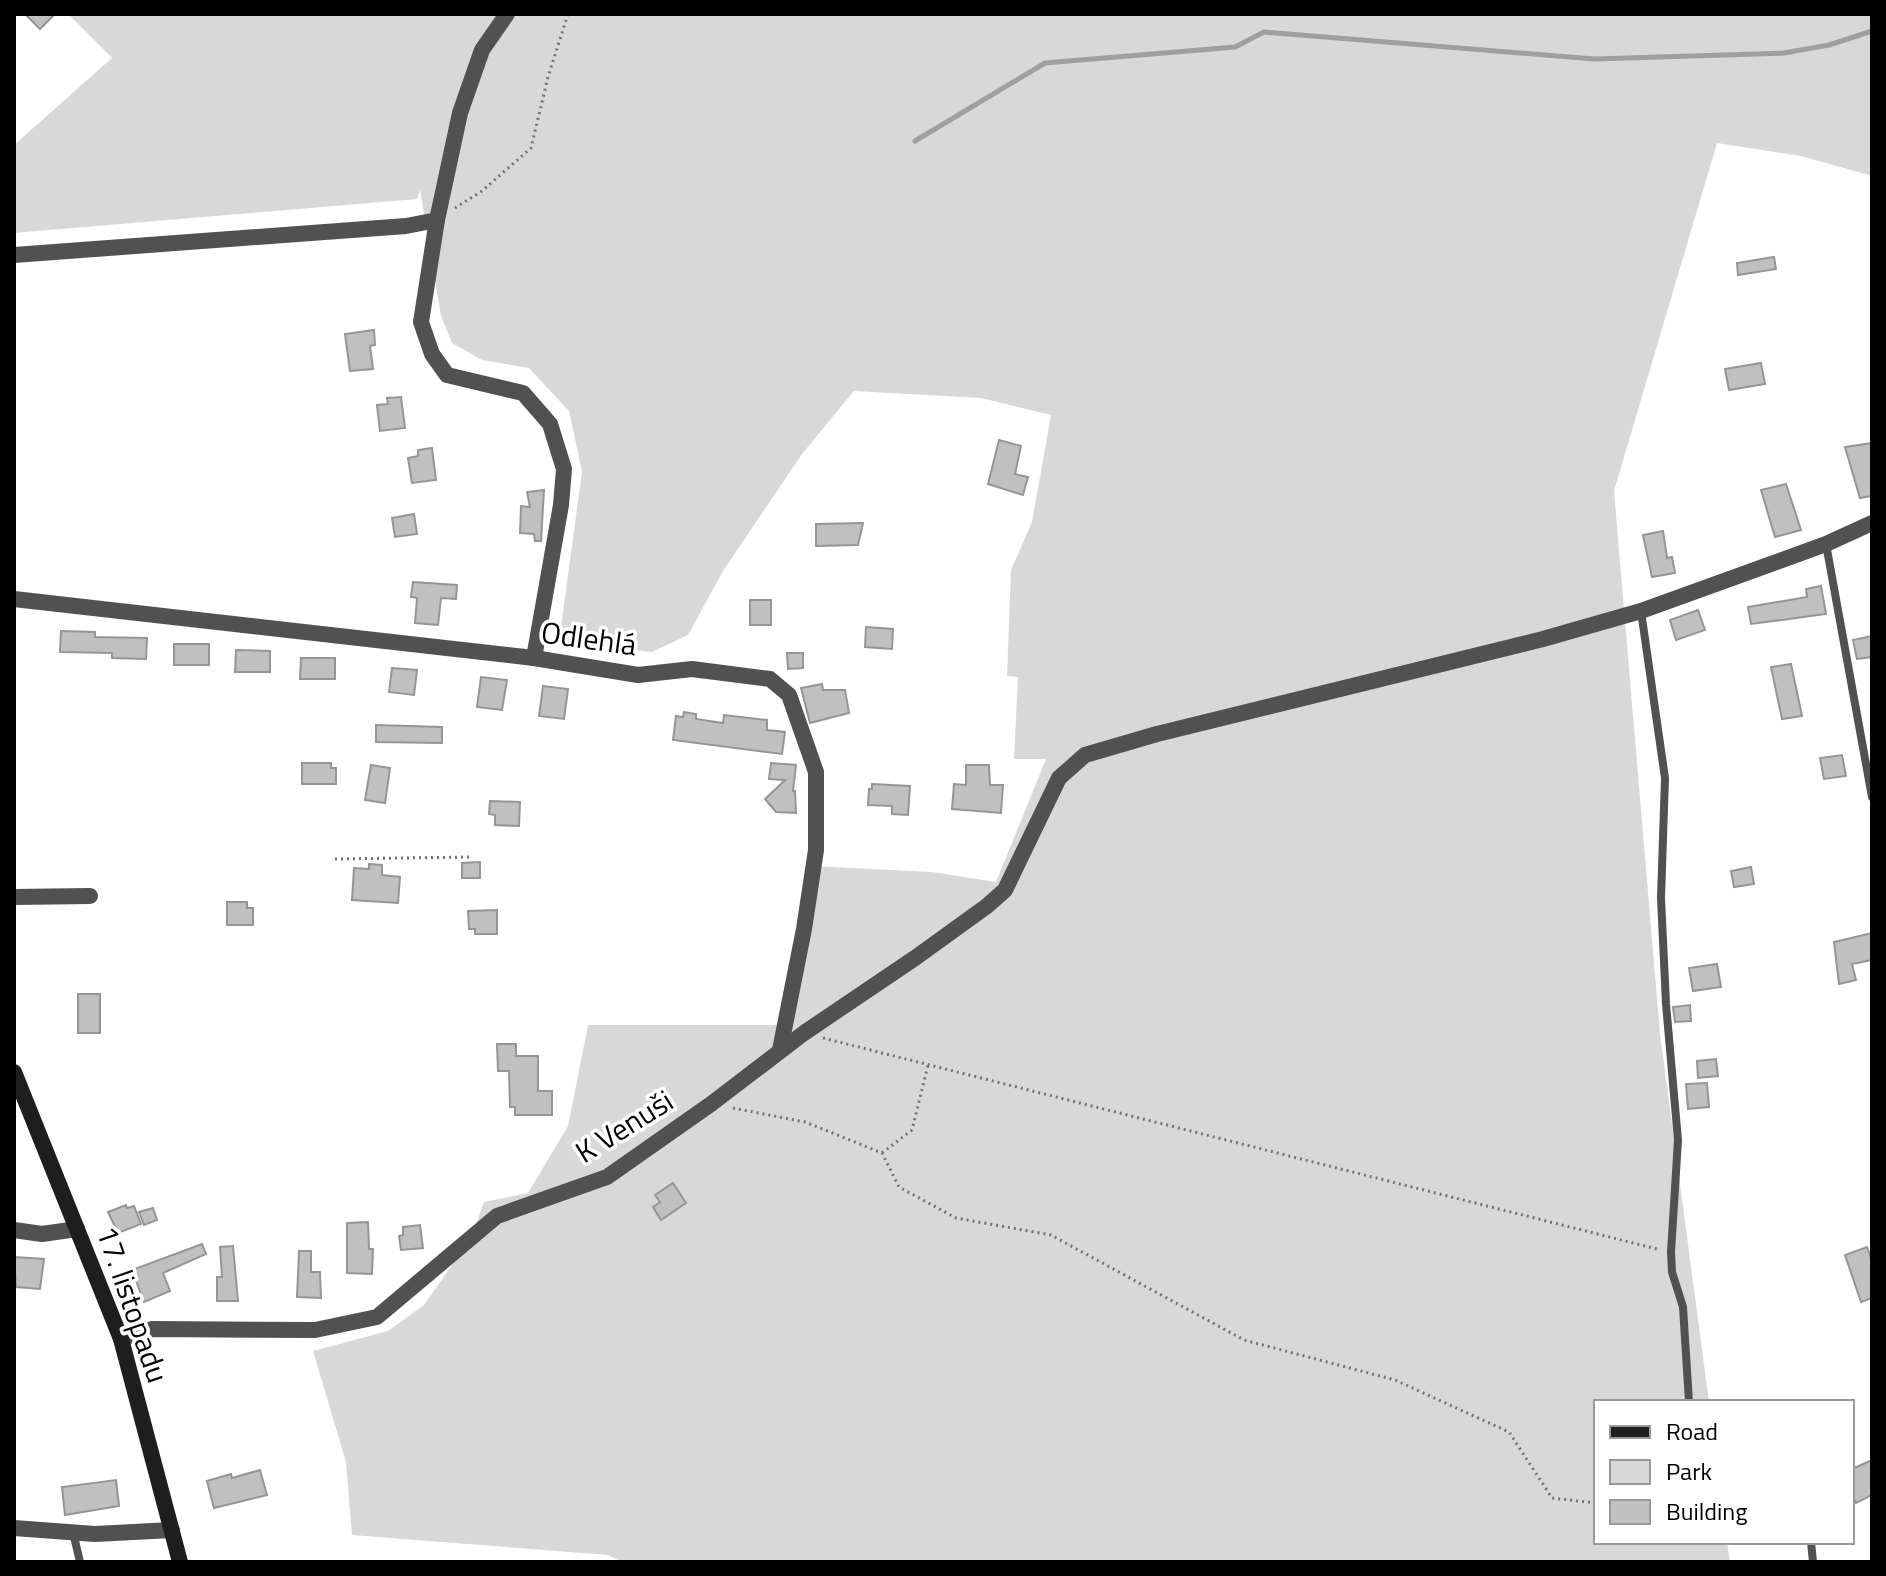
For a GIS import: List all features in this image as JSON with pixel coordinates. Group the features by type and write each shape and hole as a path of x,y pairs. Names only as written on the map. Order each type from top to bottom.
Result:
{"main road":[{"name":"17. listopadu","path":"14,1072 121,1339 180,1562"}],"street":[{"path":"507,14 482,50 460,113 437,220 421,322 432,354 447,375 523,393 550,424 564,469 561,505 534,658"},
{"path":"14,255 406,226 437,220"},
{"path":"1641,611 1826,544 1872,523"},
{"name":"Odlehlá","path":"14,599 534,658 638,675 692,669 770,679 789,695 816,772 816,850 780,1050"},
{"name":"K Venuši","path":"121,1339 152,1329 315,1330 377,1317 497,1216 607,1177 711,1104 780,1050 915,958 1005,890 1059,778 1085,755 1157,734 1543,639 1641,611"},
{"path":"14,897 90,896"},
{"path":"14,1230 42,1234 77,1229"},
{"path":"14,1528 73,1532 172,1530"}],"lane":[{"path":"1826,544 1872,797"},
{"path":"1641,611 1665,778 1661,898 1666,1004 1678,1140 1671,1252 1672,1272 1683,1307 1689,1400"},
{"path":"73,1532 80,1562"}],"path":[{"path":"437,220 482,191 531,148 548,77 568,14"},
{"path":"335,859 471,857"},
{"path":"804,1033 1671,1252"},
{"path":"882,1153 912,1130 928,1064"},
{"path":"711,1104 805,1122 882,1153 899,1187 956,1218 1051,1235 1244,1340 1395,1380 1509,1432 1552,1498 1594,1503"}],"green space":[{"path":"68,14 1872,14 1872,176 1801,156 1717,143 1614,491 1660,1034 1709,1400 1594,1400 1594,1544 1727,1544 1730,1562 622,1562 608,1555 352,1535 346,1462 313,1351 388,1331 424,1305 471,1238 484,1202 528,1193 568,1126 588,1025 779,1025 812,866 932,872 996,882 1046,759 1014,759 1018,677 1007,676 1011,570 1032,522 1051,415 981,398 854,391 802,454 723,571 688,635 652,652 559,641 582,472 569,411 529,368 482,360 452,343 441,316 420,190 417,199 14,233 14,145 112,58"}],"building":[{"path":"25,14 55,14 40,29"},
{"path":"1774,257 1776,269 1738,275 1737,263"},
{"path":"374,330 375,345 370,346 373,369 350,371 345,334"},
{"path":"1761,363 1765,384 1729,390 1725,369"},
{"path":"401,397 405,428 380,431 377,405 388,404 387,398"},
{"path":"999,440 1021,446 1015,474 1028,477 1023,495 988,484"},
{"path":"1872,443 1872,496 1860,498 1845,447"},
{"path":"432,448 436,480 412,483 408,458 418,456 418,450"},
{"path":"1786,484 1801,530 1775,537 1761,490"},
{"path":"544,490 541,541 535,541 534,534 520,533 521,506 530,507 527,492"},
{"path":"414,514 417,534 395,537 392,518"},
{"path":"863,523 858,545 816,546 816,524"},
{"path":"1663,531 1667,558 1672,557 1675,573 1652,577 1643,535"},
{"path":"413,582 457,585 456,599 441,598 438,625 415,623 417,598 411,597"},
{"path":"1821,586 1826,614 1751,624 1748,607 1807,597 1806,589"},
{"path":"750,600 771,600 771,625 750,625"},
{"path":"1698,610 1705,630 1676,640 1670,620"},
{"path":"866,627 893,629 892,649 865,647"},
{"path":"61,631 95,632 95,637 147,638 146,659 112,658 112,653 60,652"},
{"path":"1872,636 1872,657 1857,659 1853,640"},
{"path":"174,644 209,644 209,665 174,665"},
{"path":"236,650 270,651 270,672 235,672"},
{"path":"787,653 803,653 803,668 788,669"},
{"path":"301,658 335,658 335,679 300,679"},
{"path":"1791,664 1802,716 1782,719 1771,667"},
{"path":"392,668 417,670 414,695 389,692"},
{"path":"481,677 507,680 502,710 477,707"},
{"path":"822,684 823,690 845,690 849,713 810,723 801,688"},
{"path":"543,686 568,689 564,719 539,716"},
{"path":"684,712 696,714 696,719 723,723 724,715 767,720 767,730 785,732 782,754 673,740 676,716 683,717"},
{"path":"376,725 442,727 442,743 376,742"},
{"path":"1842,755 1846,776 1824,779 1820,758"},
{"path":"302,763 331,763 331,768 336,768 336,784 302,784"},
{"path":"771,763 796,765 793,791 796,813 776,812 765,799 785,780 769,779"},
{"path":"371,765 390,768 385,803 365,800"},
{"path":"966,765 989,765 990,785 1003,785 1001,813 952,809 954,784 966,785"},
{"path":"872,784 910,786 908,815 892,814 892,806 868,805"},
{"path":"490,801 520,802 519,826 495,825 495,815 489,814"},
{"path":"480,862 480,878 462,878 462,863"},
{"path":"369,864 382,865 382,875 400,877 398,903 352,900 354,868 369,869"},
{"path":"1751,867 1754,884 1734,887 1731,871"},
{"path":"227,902 247,902 247,908 253,908 253,925 227,925"},
{"path":"497,910 497,934 475,934 475,929 469,929 468,911"},
{"path":"1872,933 1872,960 1852,964 1856,980 1839,984 1834,942"},
{"path":"1717,964 1721,987 1693,991 1689,968"},
{"path":"78,994 100,994 100,1033 78,1033"},
{"path":"1690,1005 1691,1021 1675,1022 1673,1007"},
{"path":"497,1044 516,1044 516,1056 538,1056 538,1091 552,1091 552,1115 515,1115 515,1107 510,1107 509,1071 498,1071"},
{"path":"1716,1059 1718,1076 1698,1078 1697,1061"},
{"path":"1707,1083 1709,1107 1688,1109 1686,1084"},
{"path":"673,1183 686,1203 661,1220 653,1207 660,1202 655,1195"},
{"path":"126,1205 127,1208 134,1206 141,1224 118,1233 108,1212"},
{"path":"153,1208 157,1220 144,1225 139,1212"},
{"path":"368,1222 369,1249 373,1249 372,1274 347,1273 347,1223"},
{"path":"420,1225 423,1248 401,1250 399,1236 403,1235 403,1227"},
{"path":"202,1244 206,1254 163,1273 170,1291 144,1302 132,1270"},
{"path":"233,1246 238,1301 217,1301 217,1277 222,1277 220,1247"},
{"path":"1867,1247 1872,1261 1872,1298 1861,1302 1845,1255"},
{"path":"299,1251 311,1251 311,1272 320,1272 321,1298 297,1297"},
{"path":"14,1257 44,1259 40,1289 16,1287"},
{"path":"1872,1460 1872,1495 1856,1503 1854,1499 1854,1468"},
{"path":"260,1470 267,1495 214,1508 207,1481"},
{"path":"116,1480 119,1506 65,1515 62,1487"}],"waterway":[{"path":"915,141 1045,63 1235,47 1264,32 1594,59 1784,53 1829,45 1872,31"}]}
